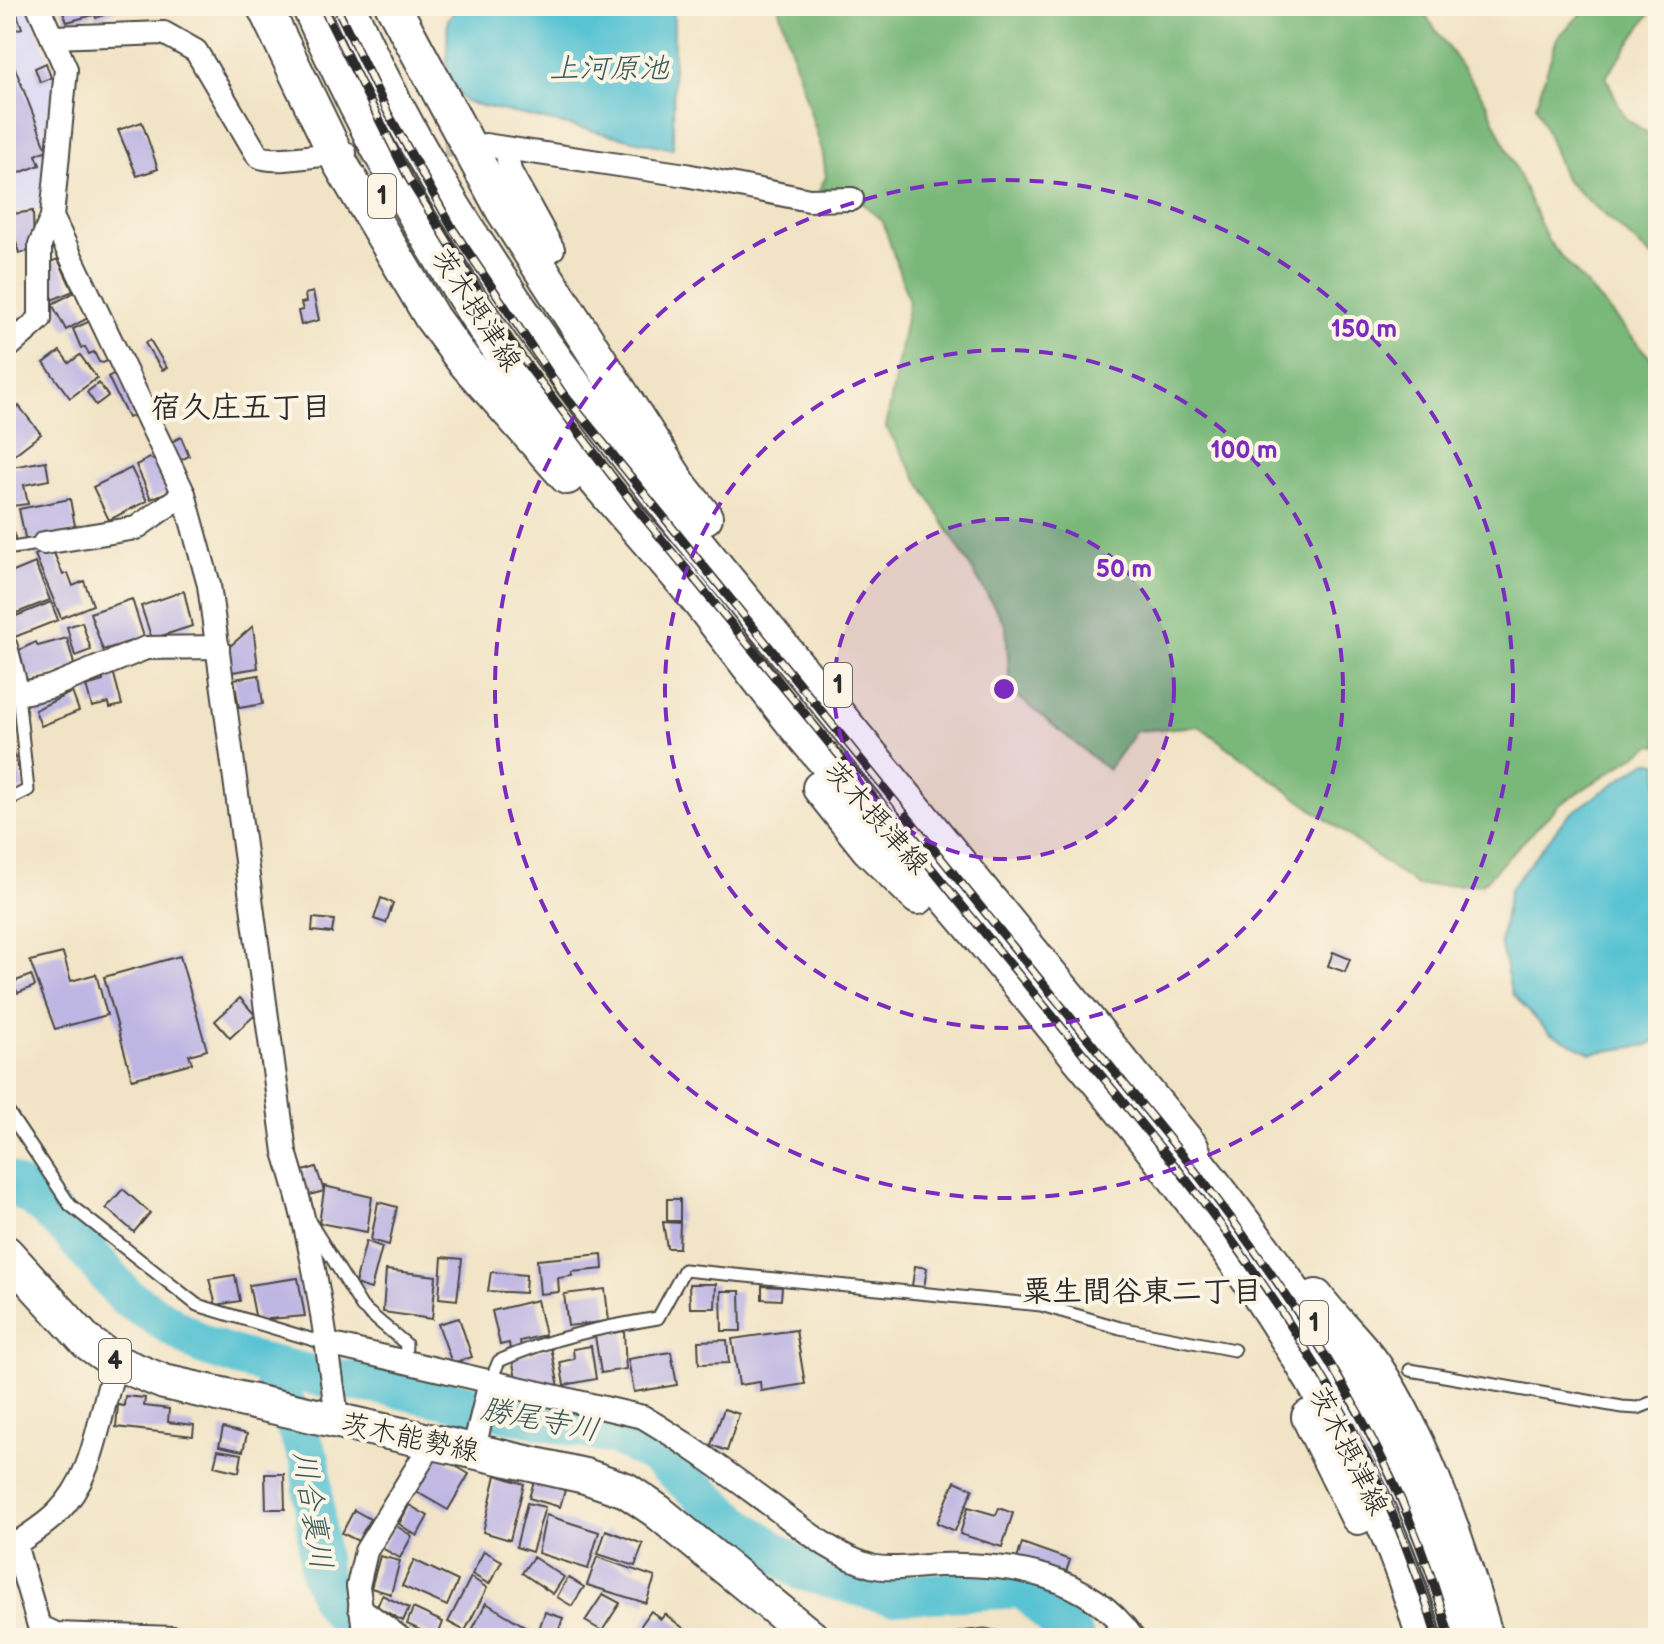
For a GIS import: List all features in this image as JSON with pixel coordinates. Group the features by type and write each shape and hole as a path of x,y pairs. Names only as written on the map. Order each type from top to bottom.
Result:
{"main road":[{"name":"1","path":"264,6 340,153 432,318 496,387 868,848 923,902 1163,1196 1254,1320 1288,1377 1356,1513 1402,1638"},
{"name":"1","path":"289,6 348,137 496,387"},
{"name":"茨木摂津線","path":"309,6 396,180 515,372 569,447 692,593 813,747 976,932 1174,1174 1259,1292 1358,1460 1386,1522 1424,1638"},
{"name":"茨木摂津線","path":"348,6 392,97 458,216 581,398 1191,1147 1198,1164 1259,1242 1304,1308 1374,1424 1419,1512 1462,1638"},
{"path":"369,6 457,171 532,293 541,298 555,290"},
{"name":"1","path":"393,6 486,181 555,290 575,344 681,487 785,614 850,701 1216,1150 1286,1242 1341,1324"},
{"name":"1","path":"889,834 1005,1003"},
{"path":"1191,1147 1207,1159 1376,1369 1417,1447 1455,1539 1486,1638"},
{"name":"茨木能勢線","path":"6,1253 87,1342 117,1363 164,1382 263,1407 327,1416 432,1443 585,1476 626,1490 657,1511 812,1638"}],"street":[{"path":"6,349 40,319 40,245 52,217 66,69 38,6"},
{"path":"54,37 164,33 196,51 258,156 277,161 340,153"},
{"path":"536,262 553,249 496,147 686,175 809,200 852,199"},
{"path":"52,217 184,494 209,585 285,1152 306,1216 329,1348 327,1416"},
{"path":"44,543 136,528 184,494"},
{"path":"6,647 18,694 50,687 146,648 218,647"},
{"path":"329,1348 405,1361 643,1417 685,1442 837,1553 875,1567 986,1564 1039,1573 1091,1594 1127,1629"},
{"path":"117,1363 105,1392 95,1446 80,1483 57,1513 12,1541 39,1626 56,1634 174,1638"},
{"path":"473,1452 490,1382"},
{"path":"400,1638 362,1621 358,1586 366,1551 432,1443"}],"lane":[{"path":"6,549 44,543"},
{"path":"6,801 28,790 18,694"},
{"path":"6,1109 70,1205 197,1305 329,1348"},
{"path":"306,1216 362,1307 406,1344 405,1361"},
{"path":"490,1382 499,1361 523,1350 558,1338 658,1318 684,1270 978,1296 1041,1305 1120,1328 1234,1350"},
{"path":"1410,1370 1622,1407 1638,1408 1658,1400"},
{"path":"1104,1638 1127,1629"},
{"path":"961,1638 985,1635 1000,1638"}],"shaded area":[{"path":"6,6 28,6 56,81 42,207 6,213"}],"green space":[{"path":"778,6 1419,6 1486,102 1548,241 1658,367 1658,746 1652,745 1559,805 1482,884 1417,886 1199,726 1136,731 1108,770 1010,690 1006,626 886,427 909,302 883,222 855,196 819,190 826,177 823,154"},
{"path":"1589,6 1655,6 1606,77 1625,118 1658,140 1658,262 1566,181 1536,105 1557,38"}],"water":[{"name":"上河原池","path":"460,6 674,6 673,149 465,102 446,76 448,19"},
{"path":"1647,761 1658,763 1658,1038 1648,1045 1591,1053 1549,1033 1512,994 1500,942 1510,889 1567,816"}],"building":[{"path":"6,6 14,6 22,28 6,33"},
{"path":"61,6 89,6 93,15 67,22"},
{"path":"92,6 118,6 119,9 96,18"},
{"path":"6,45 47,150 36,155 40,165 6,178"},
{"path":"46,63 51,78 40,82 35,68"},
{"path":"142,122 158,169 137,176 118,130"},
{"path":"33,211 34,250 19,253 13,231 8,232 6,228 6,215"},
{"path":"58,259 73,291 52,300 46,288 44,265"},
{"path":"75,292 88,318 66,330 52,304"},
{"path":"313,292 319,320 301,325 298,311 303,310 301,303 306,302 305,294"},
{"path":"6,308 19,324 6,334"},
{"path":"90,321 109,360 103,363 99,362 94,352 89,354 85,347 81,348 73,329"},
{"path":"150,340 167,368 162,370 145,343"},
{"path":"60,351 69,363 80,355 97,378 70,398 44,363"},
{"path":"117,372 138,413 128,418 108,377"},
{"path":"99,383 108,396 96,405 87,392"},
{"path":"19,406 41,434 6,461 6,416"},
{"path":"181,437 189,456 179,461 171,442"},
{"path":"150,458 163,466 174,489 151,499 136,465"},
{"path":"46,461 49,480 24,485 28,504 12,506 6,468"},
{"path":"131,468 147,501 109,520 93,487"},
{"path":"70,499 76,531 26,542 19,509"},
{"path":"6,502 16,542 6,544"},
{"path":"52,548 63,575 68,573 73,586 84,581 93,605 61,618 35,555"},
{"path":"35,563 50,600 6,617 6,575"},
{"path":"184,591 192,626 152,639 141,606"},
{"path":"132,599 144,637 103,650 90,613"},
{"path":"51,602 58,620 7,640 6,620"},
{"path":"82,622 91,650 75,656 67,627"},
{"path":"253,626 258,668 232,672 228,648"},
{"path":"67,638 75,668 25,682 19,650 36,642 38,646"},
{"path":"113,671 122,705 110,708 109,703 92,707 86,686 103,681 102,674"},
{"path":"259,675 263,704 239,708 234,679"},
{"path":"72,692 79,711 41,726 35,710"},
{"path":"6,728 24,788 6,793"},
{"path":"381,898 393,903 386,923 374,919"},
{"path":"313,918 334,920 332,933 312,931"},
{"path":"1333,952 1350,959 1345,972 1328,966"},
{"path":"63,953 71,981 96,974 107,1015 55,1029 30,961"},
{"path":"180,956 207,1050 189,1055 192,1063 132,1079 104,977"},
{"path":"6,972 16,981 31,975 35,986 18,993"},
{"path":"240,998 255,1015 230,1038 215,1021"},
{"path":"316,1167 324,1191 306,1196 297,1173"},
{"path":"324,1186 372,1197 367,1232 319,1223"},
{"path":"123,1189 150,1213 134,1232 106,1208"},
{"path":"667,1199 680,1199 680,1221 667,1221"},
{"path":"378,1202 397,1207 389,1245 371,1240"},
{"path":"663,1222 680,1223 679,1248 667,1248"},
{"path":"366,1241 382,1247 371,1289 355,1284"},
{"path":"602,1254 603,1269 572,1272 572,1276 558,1278 559,1292 540,1294 537,1260"},
{"path":"442,1257 462,1259 457,1300 439,1298"},
{"path":"915,1266 927,1268 924,1288 912,1286"},
{"path":"386,1270 436,1276 432,1319 383,1312"},
{"path":"491,1272 526,1275 525,1293 488,1291"},
{"path":"235,1275 240,1301 216,1305 209,1279"},
{"path":"298,1278 305,1316 256,1320 249,1285"},
{"path":"689,1284 716,1284 715,1308 690,1308"},
{"path":"762,1286 782,1287 781,1300 762,1299"},
{"path":"605,1289 609,1321 568,1326 564,1294"},
{"path":"721,1291 740,1291 741,1331 722,1331"},
{"path":"537,1300 545,1335 520,1341 521,1347 510,1350 509,1343 500,1345 492,1311"},
{"path":"459,1318 472,1357 452,1363 438,1324"},
{"path":"796,1330 805,1384 761,1391 760,1382 739,1385 732,1339"},
{"path":"624,1331 626,1369 601,1373 595,1336"},
{"path":"727,1340 729,1363 699,1364 698,1341"},
{"path":"591,1346 596,1379 564,1385 560,1362 574,1359 573,1349"},
{"path":"551,1347 559,1387 516,1378 512,1359"},
{"path":"671,1352 677,1385 634,1392 628,1359"},
{"path":"125,1396 145,1398 144,1406 169,1409 168,1422 194,1425 193,1436 116,1427 118,1405 124,1406"},
{"path":"724,1409 739,1414 727,1451 711,1445"},
{"path":"223,1428 247,1434 243,1451 219,1446"},
{"path":"218,1450 242,1454 239,1472 214,1466"},
{"path":"437,1455 469,1474 448,1510 417,1492"},
{"path":"265,1474 284,1474 285,1509 266,1509"},
{"path":"496,1475 524,1484 510,1540 483,1532"},
{"path":"534,1481 565,1490 560,1507 529,1498"},
{"path":"955,1481 973,1489 955,1531 937,1523"},
{"path":"527,1503 545,1507 532,1552 516,1547"},
{"path":"409,1505 428,1516 417,1536 399,1524"},
{"path":"968,1507 996,1515 999,1508 1013,1513 1002,1547 960,1534"},
{"path":"354,1510 370,1519 358,1541 342,1533"},
{"path":"546,1515 599,1532 588,1569 538,1553"},
{"path":"395,1525 412,1536 400,1558 382,1548"},
{"path":"606,1530 643,1544 635,1566 598,1554"},
{"path":"1022,1543 1070,1560 1065,1575 1017,1559"},
{"path":"484,1551 502,1561 489,1584 472,1574"},
{"path":"380,1556 400,1561 391,1594 371,1588"},
{"path":"533,1557 564,1577 553,1594 522,1573"},
{"path":"597,1557 655,1577 646,1603 587,1585"},
{"path":"414,1560 458,1581 447,1606 402,1586"},
{"path":"471,1577 487,1588 465,1631 448,1622"},
{"path":"568,1577 584,1587 572,1606 557,1597"},
{"path":"603,1594 620,1603 602,1631 585,1621"},
{"path":"382,1595 409,1608 403,1621 377,1607"},
{"path":"486,1603 531,1630 527,1638 468,1638"},
{"path":"413,1608 443,1622 437,1638 407,1624"},
{"path":"651,1611 661,1619 665,1614 696,1638 632,1638"},
{"path":"545,1612 563,1618 556,1638 536,1638"}],"waterway":[{"name":"勝尾寺川","path":"6,1181 35,1198 71,1232 126,1297 204,1346 317,1376 391,1387 617,1436 657,1456 740,1527 803,1571 890,1595 1023,1588 1074,1638"},
{"name":"川合裏川","path":"275,1380 310,1460 320,1571 330,1600 348,1620 375,1638"}],"tunnel":[{"path":"345,153 479,145"}],"railway":[{"path":"322,6 409,179 510,342 637,509 1178,1169 1259,1279 1331,1391 1362,1449 1391,1509 1437,1638"},
{"path":"336,6 388,113 453,229 562,392 1189,1163 1271,1274 1344,1387 1376,1446 1429,1571 1450,1638"}],"district":[{"name":"宿久庄五丁目","path":"241,408"},
{"name":"粟生間谷東二丁目","path":"1142,1292"}]}
